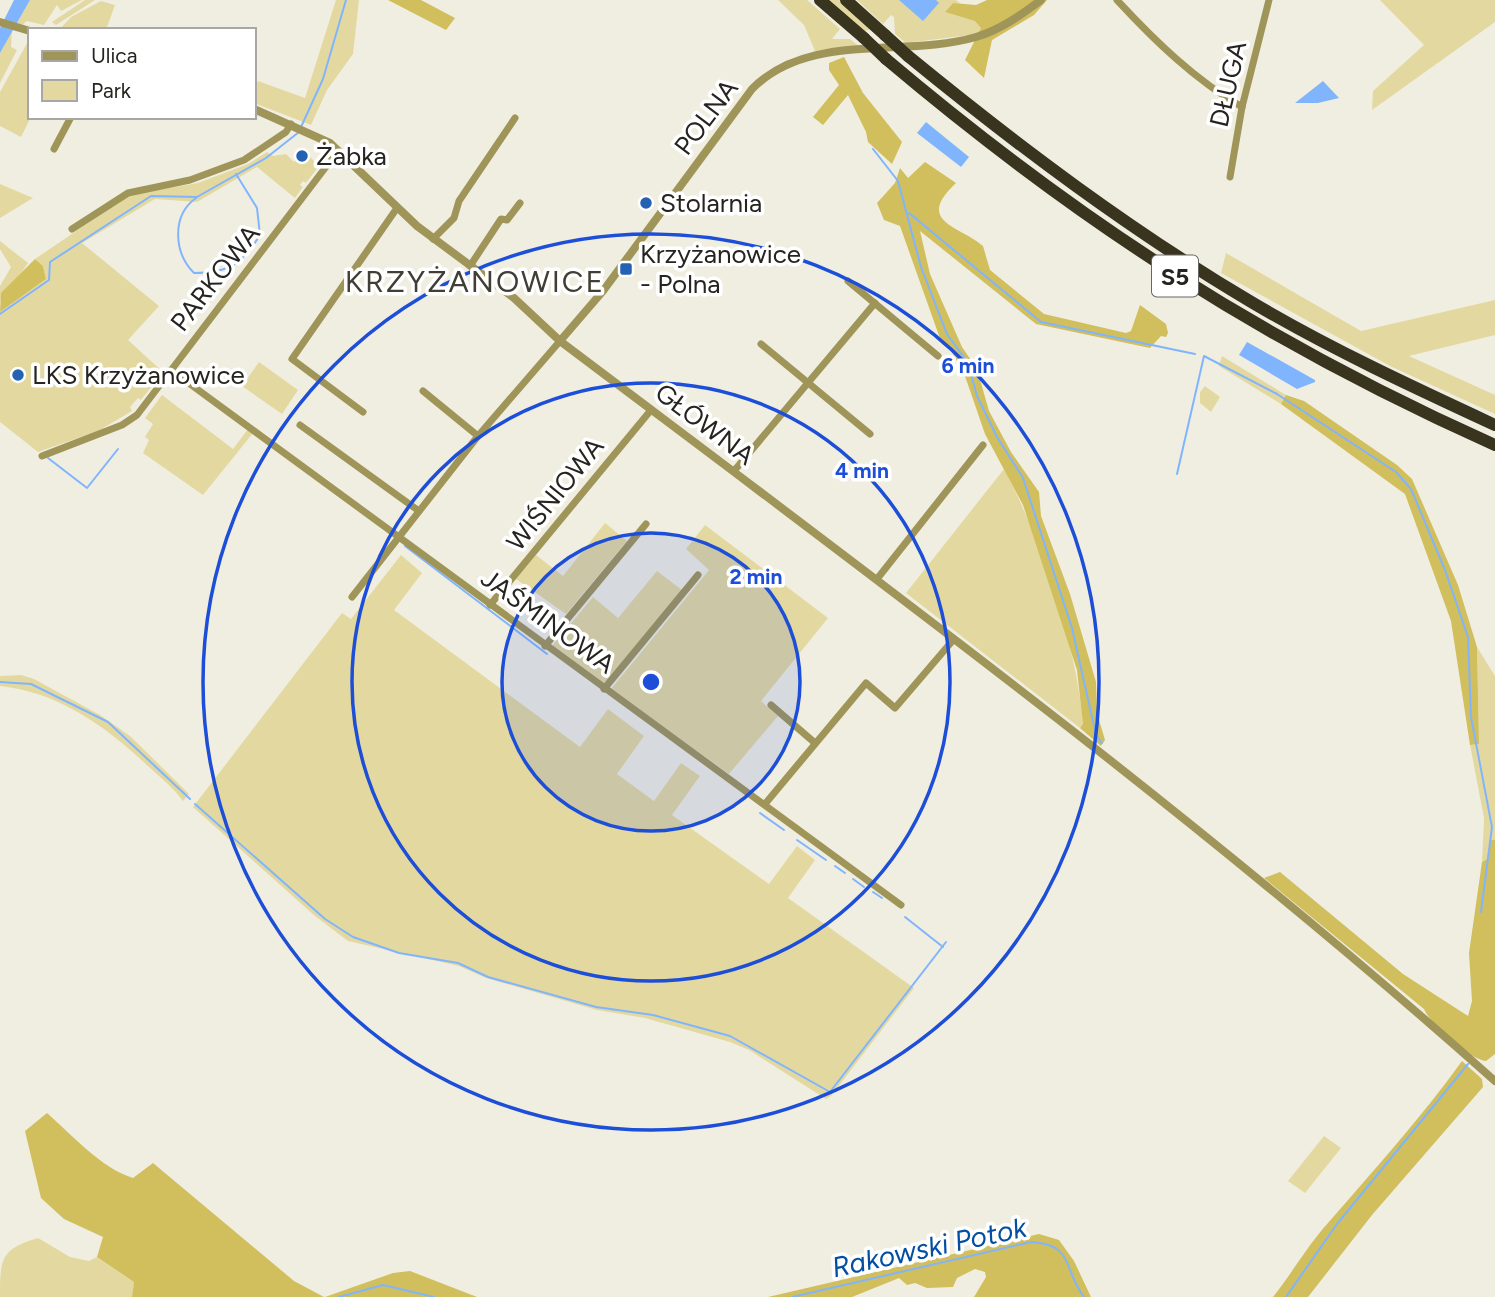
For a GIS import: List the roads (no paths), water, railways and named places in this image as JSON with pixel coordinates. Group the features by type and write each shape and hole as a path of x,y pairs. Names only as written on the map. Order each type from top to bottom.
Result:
{"highway":[{"name":"S5","path":"820,0 1017,166 1172,275 1317,360 1495,445"},
{"name":"S5","path":"846,0 908,56 1032,155 1185,260 1325,343 1495,425"}],"street":[{"name":"POLNA","path":"352,597 478,436 603,291 752,89 769,72 787,63 833,53 969,39 997,29 1041,0"},
{"path":"1117,0 1174,57 1219,94 1242,107"},
{"name":"DŁUGA","path":"1230,177 1242,107 1269,0"},
{"path":"0,22 26,30"},
{"name":"GŁÓWNA","path":"256,110 309,132 338,151 433,239 514,298 560,341 877,579 1223,852 1495,1082"},
{"path":"433,239 454,218 459,201 515,118"},
{"path":"54,149 70,119"},
{"path":"72,229 128,193 190,180 244,160 294,125"},
{"name":"PARKOWA","path":"42,456 122,425 137,415 338,151"},
{"path":"470,266 501,219 507,220 520,202"},
{"path":"363,412 292,359 397,208"},
{"path":"848,281 938,356"},
{"path":"734,471 874,303"},
{"path":"761,344 870,434"},
{"name":"JAŚMINOWA","path":"171,370 901,905"},
{"path":"423,391 478,436"},
{"name":"WIŚNIOWA","path":"490,606 651,410"},
{"path":"300,425 419,511"},
{"path":"877,579 983,445"},
{"path":"545,646 646,524"},
{"path":"604,688 698,575"},
{"path":"765,804 866,683 895,708 954,639"},
{"path":"771,705 815,743"}],"water":[{"path":"14,0 30,0 0,53 0,28"},
{"path":"899,0 936,0 939,3 923,21"},
{"path":"1323,81 1339,98 1318,103 1295,103"},
{"path":"926,122 969,157 961,167 917,133"},
{"path":"1247,342 1315,382 1297,389 1239,355"}],"waterway":[{"name":"Rakowski Potok","path":"301,127 323,79 346,0"},
{"name":"Rakowski Potok","path":"0,314 49,280 50,262 151,196 197,197 266,158 299,132"},
{"path":"873,149 898,181 921,267 947,334 968,363 977,396 997,437 1023,478 1072,628 1096,735 1102,743"},
{"path":"196,198 182,214 179,224 182,255 194,273 226,269 240,260 260,235 257,208 236,174"},
{"path":"909,213 1041,322 1195,354"},
{"path":"1177,474 1204,356 1277,394 1396,472 1411,489 1445,570 1468,637 1471,717 1492,827 1481,912"},
{"path":"48,458 87,488 118,449"},
{"path":"405,546 547,654"},
{"path":"0,682 31,684 108,722 190,799"},
{"path":"195,804 325,919 353,937 399,953 458,963 488,977 596,1007 653,1015 730,1036 830,1092 946,942"},
{"path":"760,813 784,830"},
{"path":"797,840 826,860"},
{"path":"835,866 845,873"},
{"path":"853,879 864,887"},
{"path":"873,892 882,898"},
{"path":"905,917 943,947"},
{"path":"1286,1297 1337,1224 1468,1064"},
{"name":"Rakowski Potok","path":"792,1297 1031,1242 1045,1244 1062,1253 1084,1297"},
{"name":"Rakowski Potok","path":"339,1297 383,1285 434,1297"}],"place":[{"name":"Żabka","path":"302,156"},
{"name":"Stolarnia","path":"646,203"},
{"name":"Krzyżanowice - Polna","path":"626,269"},
{"name":"LKS Krzyżanowice","path":"18,375"}],"district":[{"name":"KRZYŻANOWICE","path":"475,281"}]}
